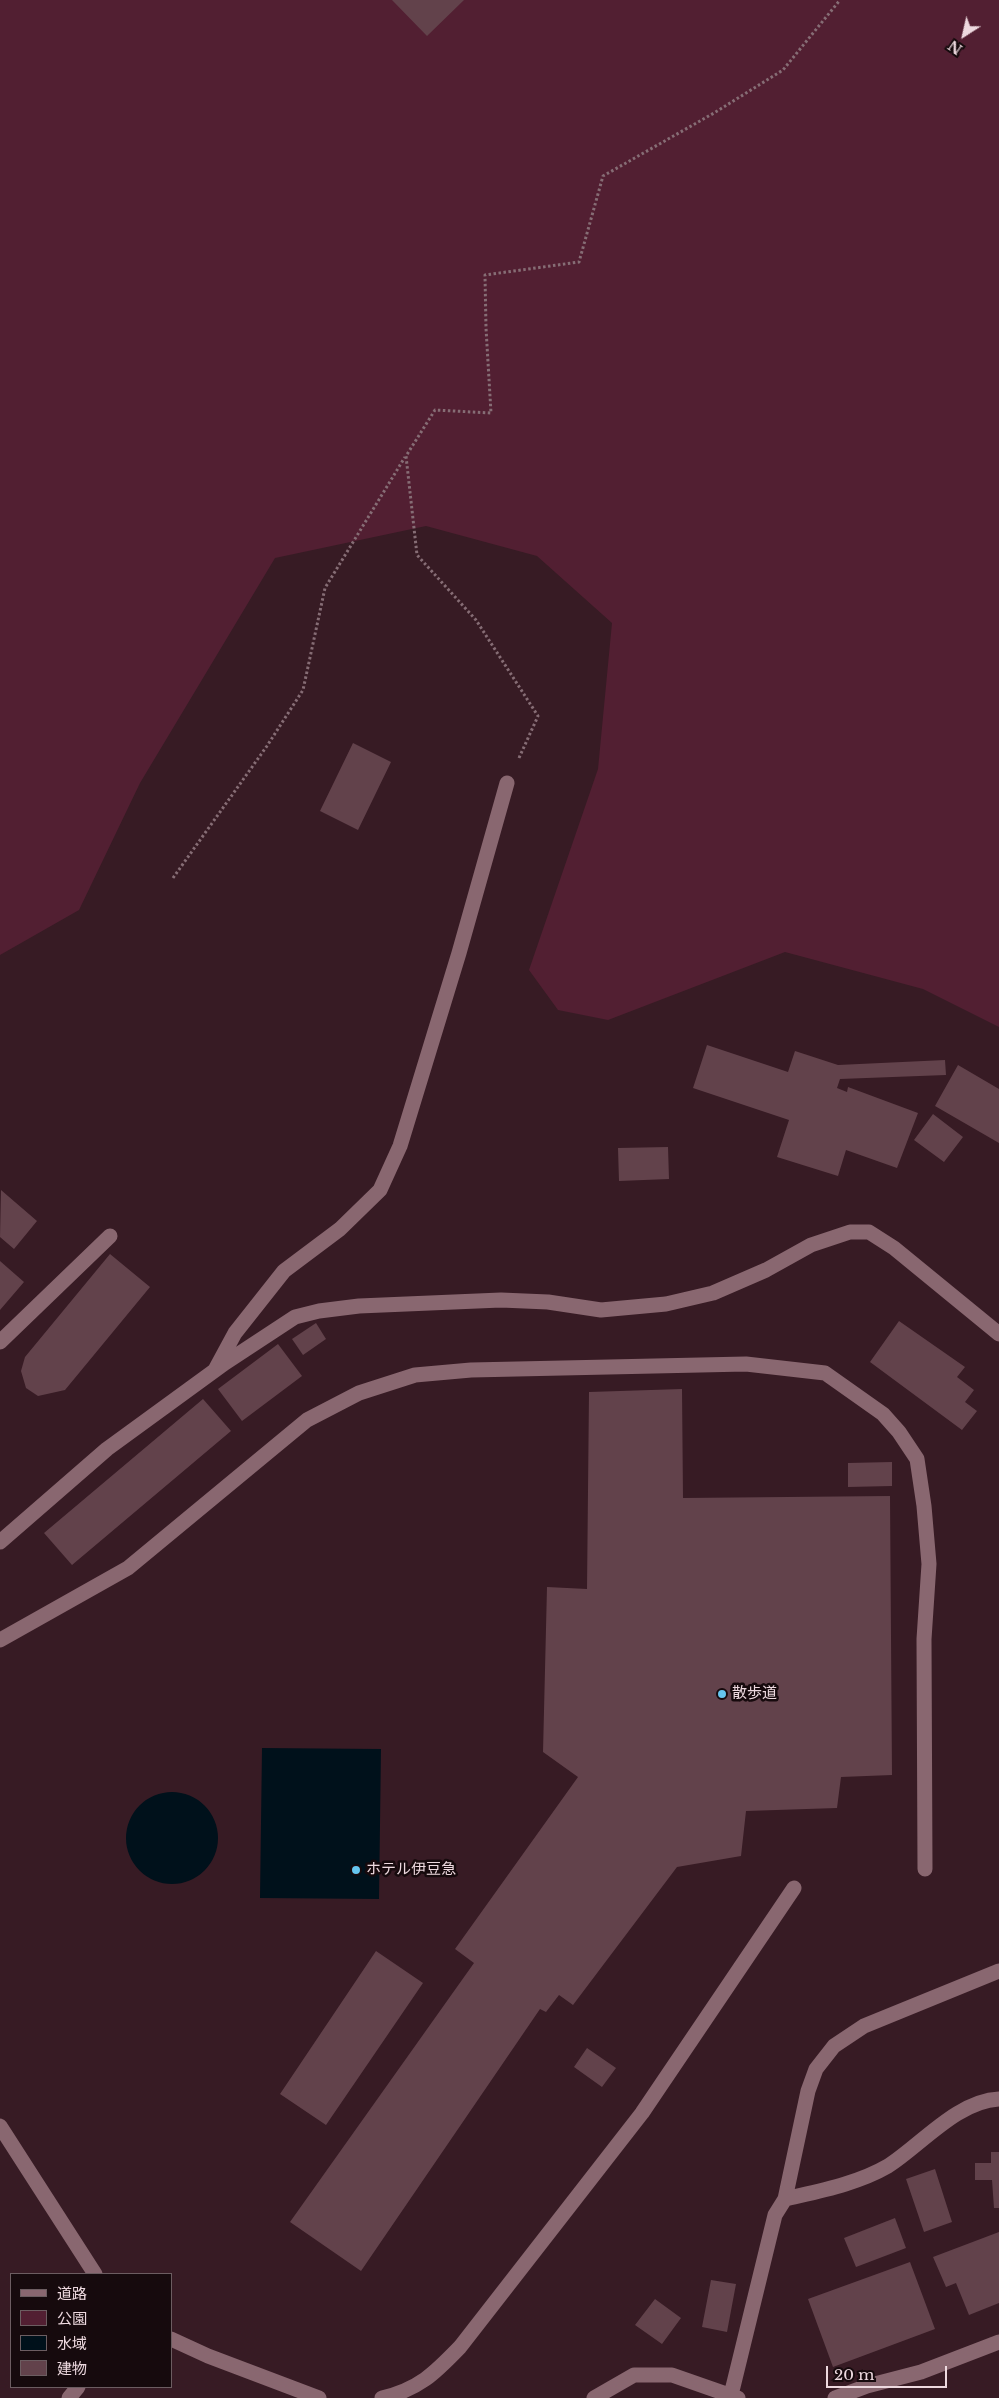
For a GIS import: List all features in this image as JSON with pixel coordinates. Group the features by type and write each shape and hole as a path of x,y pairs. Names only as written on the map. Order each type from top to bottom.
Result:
{"street":[{"path":"213,1374 234,1333 284,1270 340,1229 380,1190 403,1137 459,953 507,783"},
{"path":"0,1542 107,1449 295,1318 319,1311 359,1306 501,1300 548,1302 601,1310 666,1304 713,1293 766,1270 811,1245 850,1232 869,1232 894,1248 999,1334"},
{"path":"0,1342 110,1236"},
{"path":"0,1640 128,1568 307,1420 360,1393 415,1375 471,1370 746,1364 825,1373 883,1414 899,1432 917,1459 924,1506 928,1564 924,1638 925,1869"},
{"path":"382,2398 405,2392 435,2373 460,2347 642,2113 794,1888"},
{"path":"594,2398 634,2375 672,2375 735,2396 775,2215 785,2199 808,2091 816,2069 834,2046 864,2026 999,1971"},
{"path":"785,2199 840,2186 886,2167 952,2116 976,2105 999,2099"},
{"path":"0,2126 94,2273"},
{"path":"172,2339 208,2356 319,2398"},
{"path":"835,2398 867,2386 921,2372 999,2342"}],"path":[{"path":"173,878 267,746 303,690 325,588 435,410 491,413 485,275 579,262 604,176 714,113 783,70 840,0"},
{"path":"406,456 417,555 476,620 538,716 507,783"}],"green space":[{"path":"0,0 999,0 999,1027 923,989 785,952 608,1020 558,1010 529,970 598,769 612,623 537,556 426,526 275,558 140,783 79,910 0,955"}],"water":[{"path":"262,1748 381,1749 379,1899 260,1898"},
{"path":"172,1792 190,1795 205,1805 215,1820 218,1838 215,1856 205,1871 190,1881 172,1884 154,1881 139,1871 129,1856 126,1838 129,1820 139,1805 154,1795"}],"building":[{"path":"392,0 464,0 427,36"},
{"path":"353,743 391,762 358,830 320,811"},
{"path":"707,1045 788,1072 795,1051 838,1065 945,1060 946,1075 840,1079 837,1088 847,1092 848,1087 918,1113 897,1168 846,1150 838,1176 777,1157 789,1120 693,1088"},
{"path":"958,1065 999,1089 999,1143 935,1106"},
{"path":"933,1114 963,1137 944,1162 914,1140"},
{"path":"668,1147 669,1179 619,1181 618,1148"},
{"path":"1,1190 37,1221 14,1249 0,1237"},
{"path":"110,1254 150,1287 65,1390 38,1396 26,1388 21,1371 25,1357"},
{"path":"0,1261 24,1282 0,1310"},
{"path":"899,1321 965,1367 957,1377 974,1390 965,1402 977,1411 962,1430 870,1362"},
{"path":"316,1323 326,1339 303,1355 292,1339"},
{"path":"278,1344 302,1376 242,1421 218,1389"},
{"path":"682,1389 683,1498 890,1496 892,1775 841,1777 837,1808 746,1811 741,1856 677,1867 573,2005 559,1995 546,2012 540,2009 361,2271 290,2222 474,1963 455,1949 578,1777 543,1752 547,1587 587,1589 589,1392"},
{"path":"203,1399 231,1431 72,1565 44,1533"},
{"path":"892,1462 892,1486 848,1487 848,1463"},
{"path":"376,1951 423,1983 326,2125 280,2094"},
{"path":"587,2048 616,2068 602,2087 574,2067"},
{"path":"991,2152 999,2152 999,2208 994,2208 992,2180 975,2180 975,2163 991,2163"},
{"path":"935,2169 952,2222 924,2232 906,2179"},
{"path":"895,2218 906,2248 856,2267 844,2238"},
{"path":"999,2232 999,2303 969,2315 956,2283 946,2287 933,2257"},
{"path":"910,2262 935,2329 833,2367 808,2299"},
{"path":"711,2280 736,2284 727,2332 702,2327"},
{"path":"655,2299 681,2318 662,2344 635,2325"}],"place":[{"name":"散歩道","path":"722,1694"},
{"name":"ホテル伊豆急","path":"356,1870"}]}
